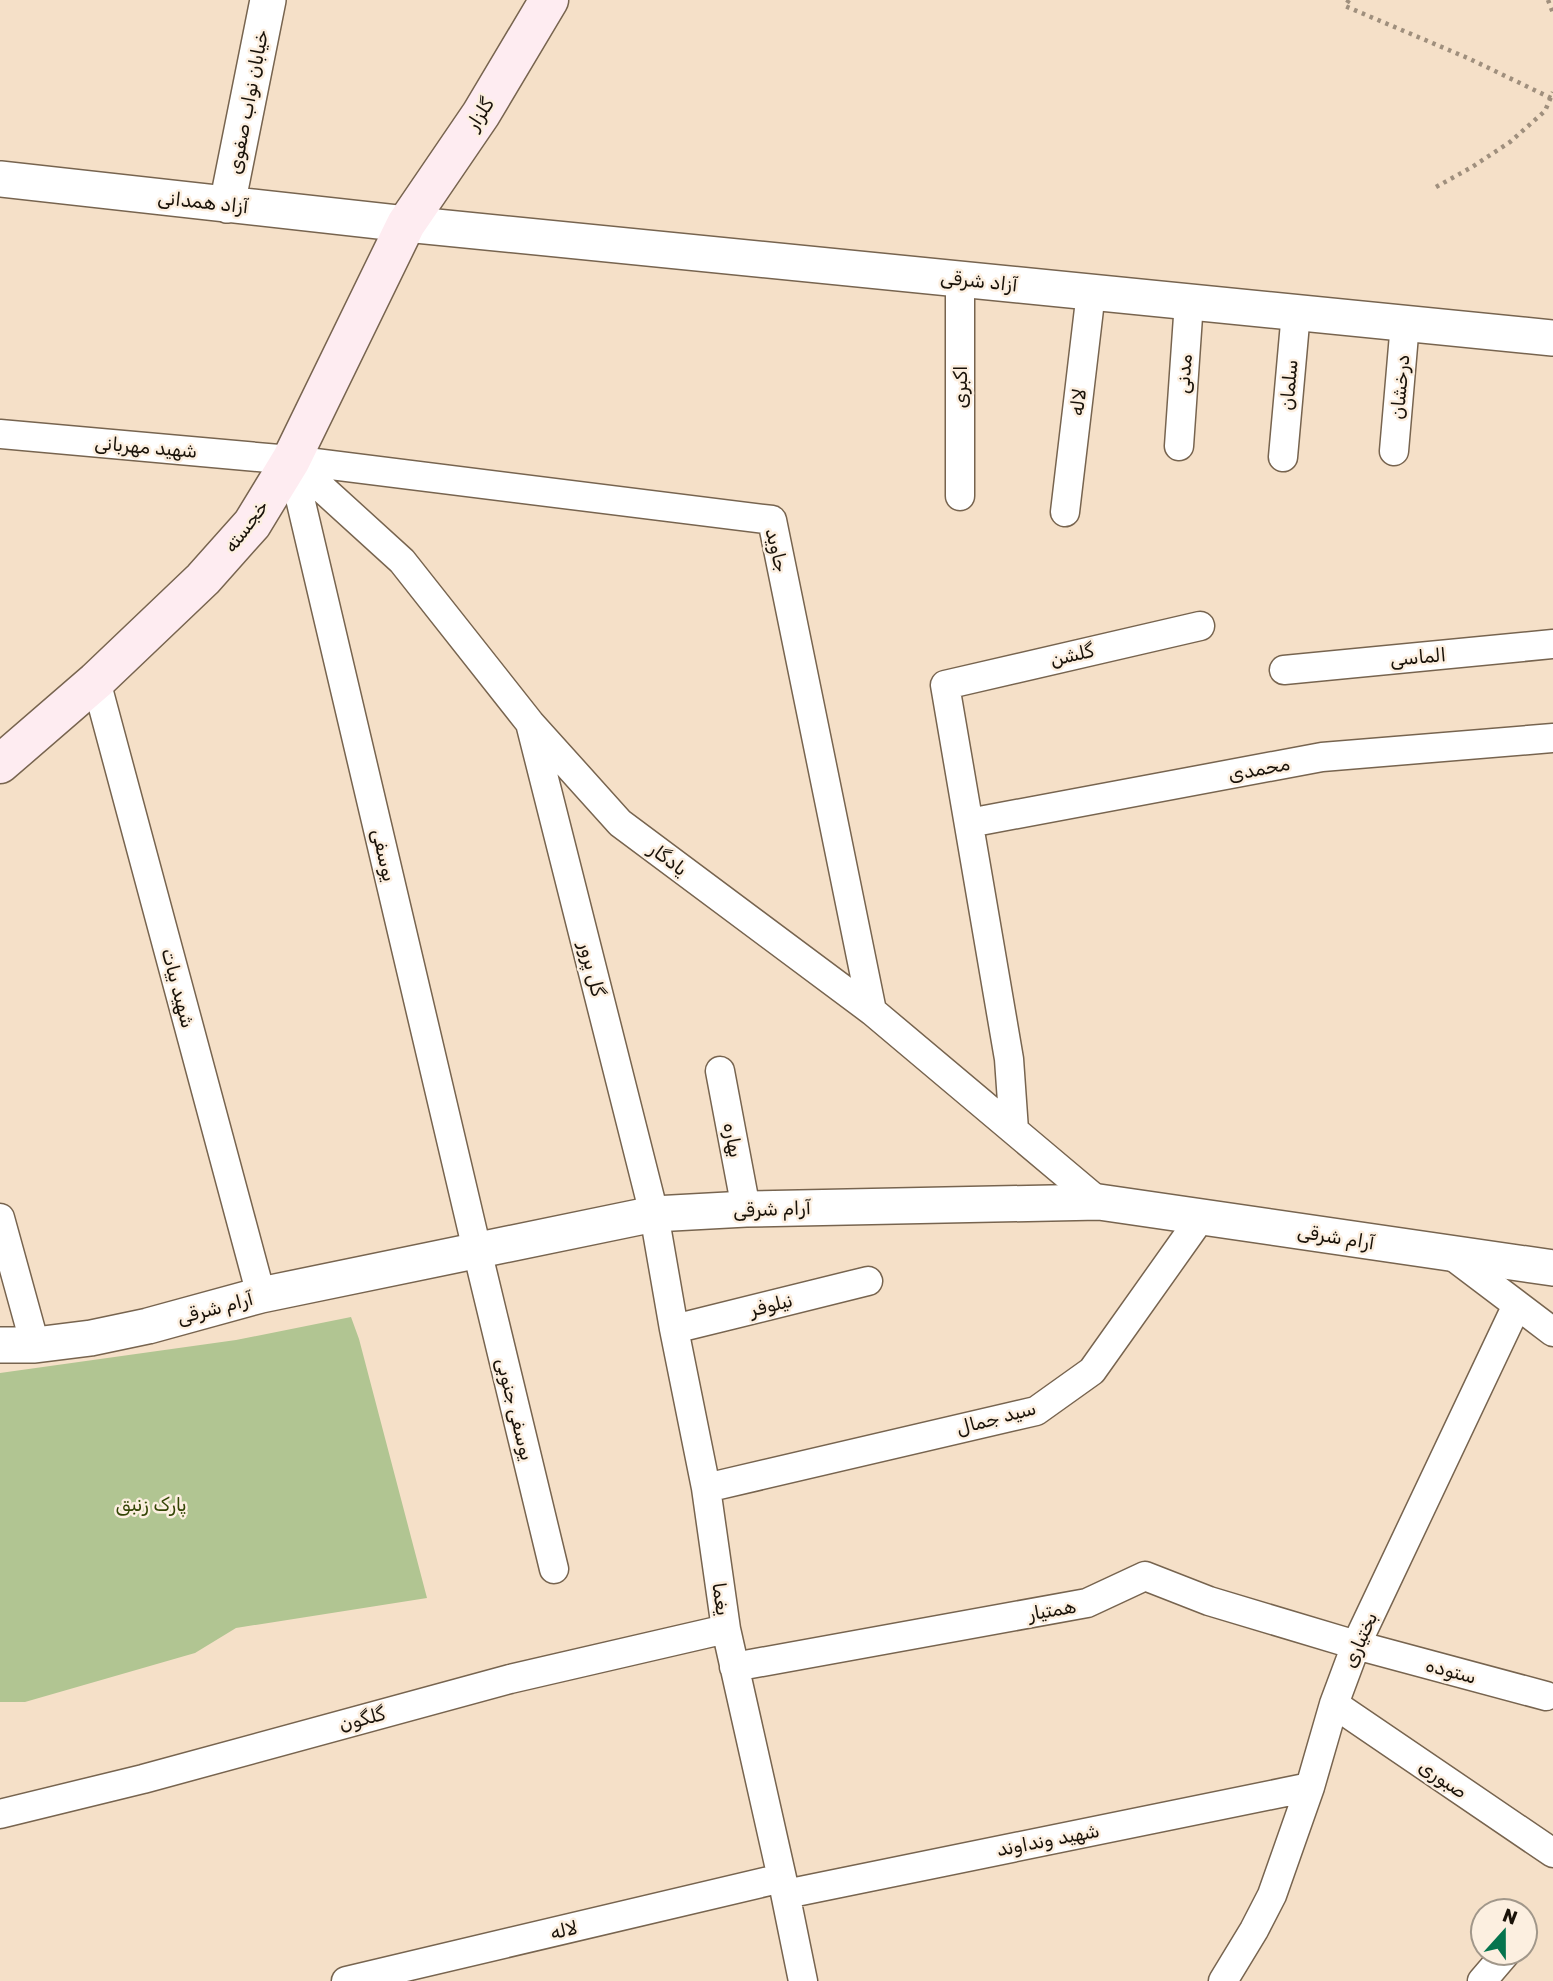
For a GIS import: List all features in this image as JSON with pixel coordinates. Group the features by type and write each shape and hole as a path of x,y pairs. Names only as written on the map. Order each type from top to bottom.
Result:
{"main road":[{"name":"گلزار","path":"406,224 481,114 549,0"},
{"name":"خجسته","path":"0,764 96,681 203,579 252,524 291,460 406,224"}],"street":[{"name":"خیابان نواب صفوی","path":"227,205 268,0"},
{"name":"آزاد همدانی","path":"0,179 406,224"},
{"name":"آزاد شرقی","path":"406,224 1553,338"},
{"name":"اکبری","path":"960,279 960,496"},
{"name":"لاله","path":"1065,512 1091,292"},
{"name":"مدنی","path":"1178,446 1189,302"},
{"name":"سلمان","path":"1283,457 1296,312"},
{"name":"درخشان","path":"1394,451 1405,323"},
{"name":"شهید مهربانی","path":"0,434 291,460"},
{"name":"یادگار","path":"291,460 402,561 530,723 620,823 872,1011 1099,1202"},
{"name":"جاوید","path":"291,460 772,520 872,1011"},
{"name":"یوسفی","path":"291,460 477,1250"},
{"name":"گلشن","path":"969,823 945,685 1200,626"},
{"name":"الماسی","path":"1284,670 1553,645"},
{"name":"شهید بیات","path":"96,681 261,1295"},
{"name":"گل پرور","path":"530,723 654,1214"},
{"name":"محمدی","path":"969,823 1322,757 1553,738"},
{"path":"969,823 1009,1059 1014,1130"},
{"name":"بهاره","path":"720,1071 746,1209"},
{"name":"آرام شرقی","path":"0,1345 35,1345 91,1338 148,1326 261,1295 654,1214 746,1209 1099,1202 1553,1268"},
{"name":"یغما","path":"654,1214 706,1488 726,1629 803,1981"},
{"name":"سید جمال","path":"706,1488 1036,1411 1092,1371 1202,1216"},
{"path":"0,1218 35,1345"},
{"name":"یوسفی جنوبی","path":"477,1250 554,1569"},
{"path":"1450,1254 1553,1332"},
{"name":"نیلوفر","path":"674,1329 868,1281"},
{"name":"بختیاری","path":"1223,1981 1272,1895 1310,1787 1334,1704 1356,1646 1517,1305"},
{"name":"همتیار","path":"734,1667 1087,1603 1145,1576 1209,1601 1356,1646"},
{"name":"گلگون","path":"0,1814 143,1779 510,1679 726,1629"},
{"name":"ستوده","path":"1356,1646 1546,1696"},
{"name":"صبوری","path":"1334,1704 1553,1853"},
{"name":"شهید ونداوند","path":"784,1886 1310,1787"},
{"name":"لاله","path":"346,1981 784,1886"},
{"path":"1482,1981 1494,1967"}],"path":[{"path":"1349,0 1345,6 1552,96 1545,111 1510,142 1436,187"},
{"path":"1548,0 1553,13"}],"green space":[{"name":"پارک زنبق","path":"351,1317 427,1598 236,1628 195,1653 25,1702 0,1702 0,1373 236,1340"}]}
